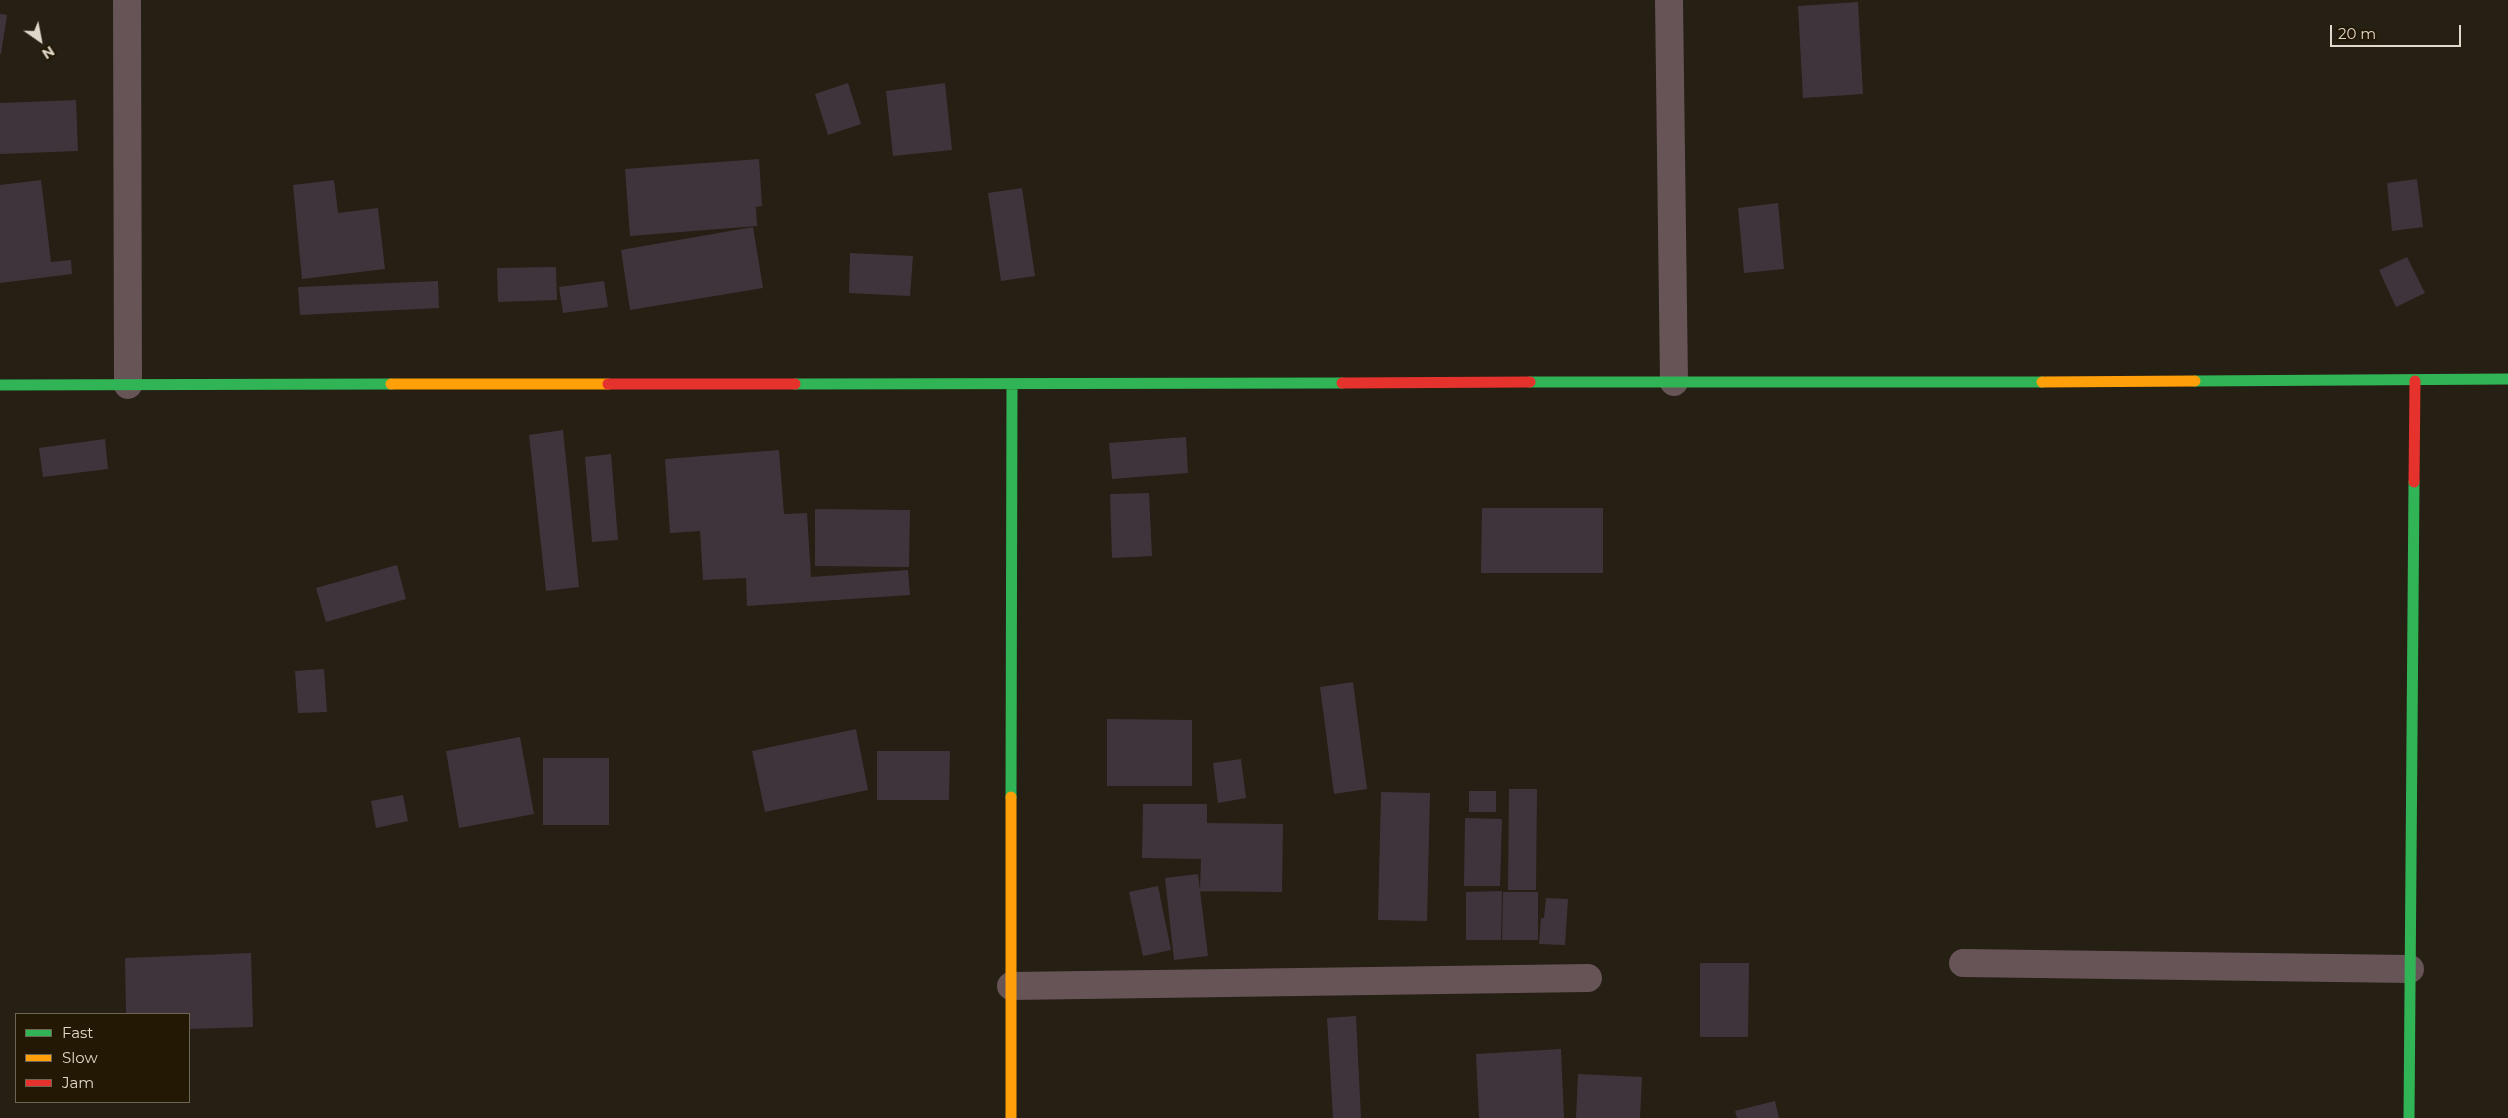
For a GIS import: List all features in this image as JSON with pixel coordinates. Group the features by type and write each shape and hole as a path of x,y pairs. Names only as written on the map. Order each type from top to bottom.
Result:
{"street":[{"path":"127,0 128,385"},
{"path":"1669,0 1674,382"},
{"path":"0,385 2415,381 2508,379"},
{"path":"2409,1118 2415,381"},
{"path":"1011,1118 1012,384"},
{"path":"1963,963 2410,969"},
{"path":"1011,986 1588,978"}],"building":[{"path":"1858,2 1863,94 1803,98 1798,6"},
{"path":"0,14 7,15 1,54 0,54"},
{"path":"848,83 861,124 828,135 815,94"},
{"path":"945,83 952,150 893,156 886,91"},
{"path":"76,100 78,151 0,154 0,103"},
{"path":"759,159 762,206 756,207 757,226 630,236 625,169"},
{"path":"2417,179 2423,227 2392,231 2387,183"},
{"path":"41,180 51,262 71,260 72,274 0,283 0,185"},
{"path":"334,180 338,213 378,208 385,269 302,279 293,185"},
{"path":"1022,188 1035,276 1001,281 988,193"},
{"path":"1778,203 1784,269 1744,273 1738,208"},
{"path":"753,227 763,288 630,310 621,250"},
{"path":"850,253 913,256 910,296 849,293"},
{"path":"2407,257 2425,293 2396,307 2379,270"},
{"path":"556,267 557,300 498,302 497,268"},
{"path":"438,281 439,308 300,315 298,287"},
{"path":"604,281 608,307 563,313 559,287"},
{"path":"563,430 579,587 546,591 529,435"},
{"path":"1186,437 1188,473 1112,479 1109,443"},
{"path":"105,439 108,469 43,477 39,448"},
{"path":"779,450 784,514 807,513 811,577 908,570 910,595 747,606 746,578 703,580 700,531 670,533 665,459"},
{"path":"611,454 618,540 592,542 585,457"},
{"path":"1149,493 1152,556 1112,558 1110,494"},
{"path":"1482,508 1603,508 1603,573 1481,573"},
{"path":"815,509 910,510 909,567 815,566"},
{"path":"397,565 406,599 326,622 316,588"},
{"path":"324,669 327,712 298,713 295,671"},
{"path":"1353,682 1367,789 1334,794 1320,687"},
{"path":"1107,719 1192,720 1192,786 1107,786"},
{"path":"856,729 868,790 765,812 752,751"},
{"path":"520,737 534,814 459,828 446,751"},
{"path":"877,751 950,751 949,800 877,800"},
{"path":"543,758 609,758 609,825 543,825"},
{"path":"1241,759 1246,798 1218,803 1213,763"},
{"path":"1509,789 1537,789 1536,890 1508,890"},
{"path":"1469,791 1496,791 1496,812 1469,812"},
{"path":"1381,792 1430,793 1427,921 1378,920"},
{"path":"403,795 408,821 376,828 371,801"},
{"path":"1143,804 1207,804 1207,823 1283,824 1282,892 1200,891 1201,859 1142,858"},
{"path":"1465,818 1502,819 1500,886 1464,886"},
{"path":"1198,874 1208,956 1174,960 1165,878"},
{"path":"1158,886 1171,950 1143,956 1129,892"},
{"path":"1502,891 1501,940 1466,940 1466,892"},
{"path":"1503,892 1538,892 1538,940 1502,940"},
{"path":"1546,898 1568,899 1565,945 1539,944 1541,918 1544,918"},
{"path":"251,953 253,1027 190,1029 190,1013 126,1013 125,958"},
{"path":"1700,963 1749,963 1748,1037 1700,1037"},
{"path":"1356,1016 1361,1118 1333,1118 1327,1018"},
{"path":"1561,1049 1564,1118 1479,1118 1476,1054"},
{"path":"1578,1074 1642,1077 1640,1118 1576,1118"},
{"path":"1775,1101 1779,1118 1737,1118 1735,1111"}],"traffic: fast":[{"path":"2195,381 2508,379"},
{"path":"1530,382 2042,382"},
{"path":"795,384 1342,383"},
{"path":"0,385 391,384"},
{"path":"1011,797 1012,384"},
{"path":"2409,1118 2414,482"}],"traffic: slow":[{"path":"2042,382 2195,381"},
{"path":"391,384 608,384"},
{"path":"1011,797 1011,1118"}],"traffic: jam":[{"path":"2414,482 2415,381"},
{"path":"1342,383 1530,382"},
{"path":"608,384 795,384"}]}
